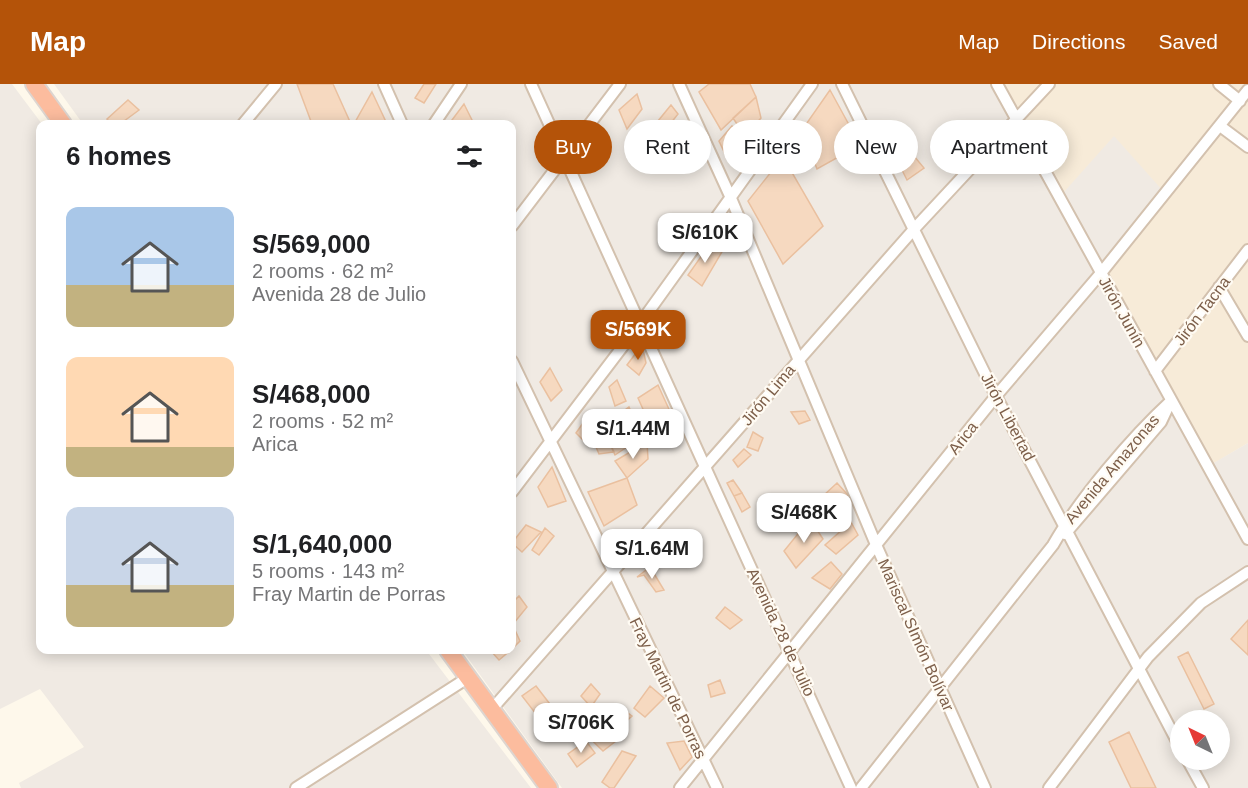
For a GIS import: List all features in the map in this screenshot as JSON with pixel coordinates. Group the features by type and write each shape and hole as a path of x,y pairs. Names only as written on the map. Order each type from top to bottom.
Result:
{"highway":[{"path":"34,84 60,120"},
{"path":"451,654 549,788"}],"street":[{"path":"246,120 276,84"},
{"path":"384,84 400,120"},
{"path":"437,120 461,84"},
{"name":"Avenida 28 de Julio","path":"531,84 549,120"},
{"path":"593,120 620,84"},
{"name":"Mariscal SImón Bolívar","path":"679,84 730,196 877,547 985,788"},
{"path":"516,486 639,325 812,84"},
{"name":"Jirón Libertad","path":"842,84 996,396 1170,728"},
{"name":"Jirón Junín","path":"997,84 1017,120"},
{"name":"Jirón Lima","path":"1017,120 1049,84"},
{"path":"1219,84 1240,101"},
{"name":"Arica","path":"680,788 877,547 996,396 1101,273 1248,90"},
{"path":"1220,126 1248,147"},
{"path":"516,221 552,174"},
{"name":"Avenida 28 de Julio","path":"574,174 639,325 851,788"},
{"name":"Jirón Lima","path":"492,709 705,470 797,360 966,174"},
{"name":"Jirón Junín","path":"1047,174 1248,539"},
{"name":"Jirón Tacna","path":"1155,371 1248,250"},
{"path":"1219,287 1248,336"},
{"name":"Fray Martin de Porras","path":"516,369 717,788"},
{"name":"Avenida Amazonas","path":"861,788 1154,418 1171,401"},
{"path":"1049,788 1138,669 1201,603 1248,572"},
{"path":"296,788 469,677"},
{"path":"1193,770 1203,788"}],"shaded area":[{"path":"0,84 12,84 39,120 36,120 36,654 429,654 531,788 21,788 19,783 84,747 40,689 0,709"},
{"path":"54,84 990,84 1010,120 930,120 930,174 1040,174 1055,202 1114,136 1164,192 1095,273 1205,468 1248,443 1248,788 562,788 465,654 516,654 516,120 80,120"},
{"path":"990,84 1248,84 1248,443 1206,468 1152,377 1040,174 1069,174 1069,120 1010,120"}],"building":[{"path":"297,84 333,84 349,120 310,120"},
{"path":"424,84 436,84 424,103 415,98"},
{"path":"709,84 750,84 756,97 732,120 723,120 721,130 699,92"},
{"path":"830,90 846,120 834,120 834,160 822,166 822,120 809,120"},
{"path":"372,92 385,120 356,120"},
{"path":"637,94 642,109 634,120 624,120 624,122 619,110"},
{"path":"756,97 761,118 759,120 734,120 733,118"},
{"path":"128,100 139,110 125,120 107,119"},
{"path":"464,104 472,120 452,120"},
{"path":"671,105 678,114 673,120 659,120"},
{"path":"723,136 723,150 719,141"},
{"path":"918,161 924,168 918,172"},
{"path":"769,174 793,174 823,226 783,264 748,201"},
{"path":"904,174 916,174 907,180"},
{"path":"710,244 723,250 702,286 688,275"},
{"path":"642,345 646,363 639,375 627,365"},
{"path":"550,368 562,390 551,401 540,382"},
{"path":"617,380 626,401 615,406 609,387"},
{"path":"658,385 672,416 651,427 638,398"},
{"path":"629,407 642,437 615,455 602,427"},
{"path":"805,411 810,420 799,424 791,412"},
{"path":"588,416 593,423 583,440 576,433"},
{"path":"602,427 614,452 599,454 589,431"},
{"path":"753,432 763,438 758,451 747,447"},
{"path":"647,442 648,459 627,478 615,461"},
{"path":"744,449 751,455 738,467 733,460"},
{"path":"552,467 566,501 548,507 538,487"},
{"path":"627,478 637,505 604,526 588,492"},
{"path":"733,480 742,493 734,496 727,483"},
{"path":"837,483 848,495 821,519 809,509"},
{"path":"742,493 750,507 742,512 734,496"},
{"path":"810,519 823,539 796,568 784,551"},
{"path":"851,522 858,535 836,554 825,545"},
{"path":"526,525 541,532 522,552 516,547 516,538"},
{"path":"545,528 554,536 539,555 532,550"},
{"path":"684,541 696,555 686,567 675,555"},
{"path":"831,562 842,574 830,589 812,578"},
{"path":"650,567 664,590 656,592 644,575 637,577"},
{"path":"519,596 527,607 516,621 516,599"},
{"path":"725,607 742,620 730,629 716,618"},
{"path":"1248,620 1248,655 1231,639"},
{"path":"516,632 520,641 516,645"},
{"path":"1188,652 1214,704 1204,709 1178,657"},
{"path":"494,654 506,654 499,660"},
{"path":"720,680 725,693 711,697 708,685"},
{"path":"591,684 600,694 591,707 581,696"},
{"path":"536,686 563,721 550,732 522,696"},
{"path":"650,686 664,698 645,717 634,708"},
{"path":"591,707 625,734 603,751 575,724"},
{"path":"620,707 632,716 622,725 613,717"},
{"path":"1129,732 1156,788 1131,788 1109,742"},
{"path":"586,741 595,753 577,767 568,754"},
{"path":"684,741 692,757 680,770 667,743"},
{"path":"622,751 636,756 614,788 610,788 602,782"}]}
